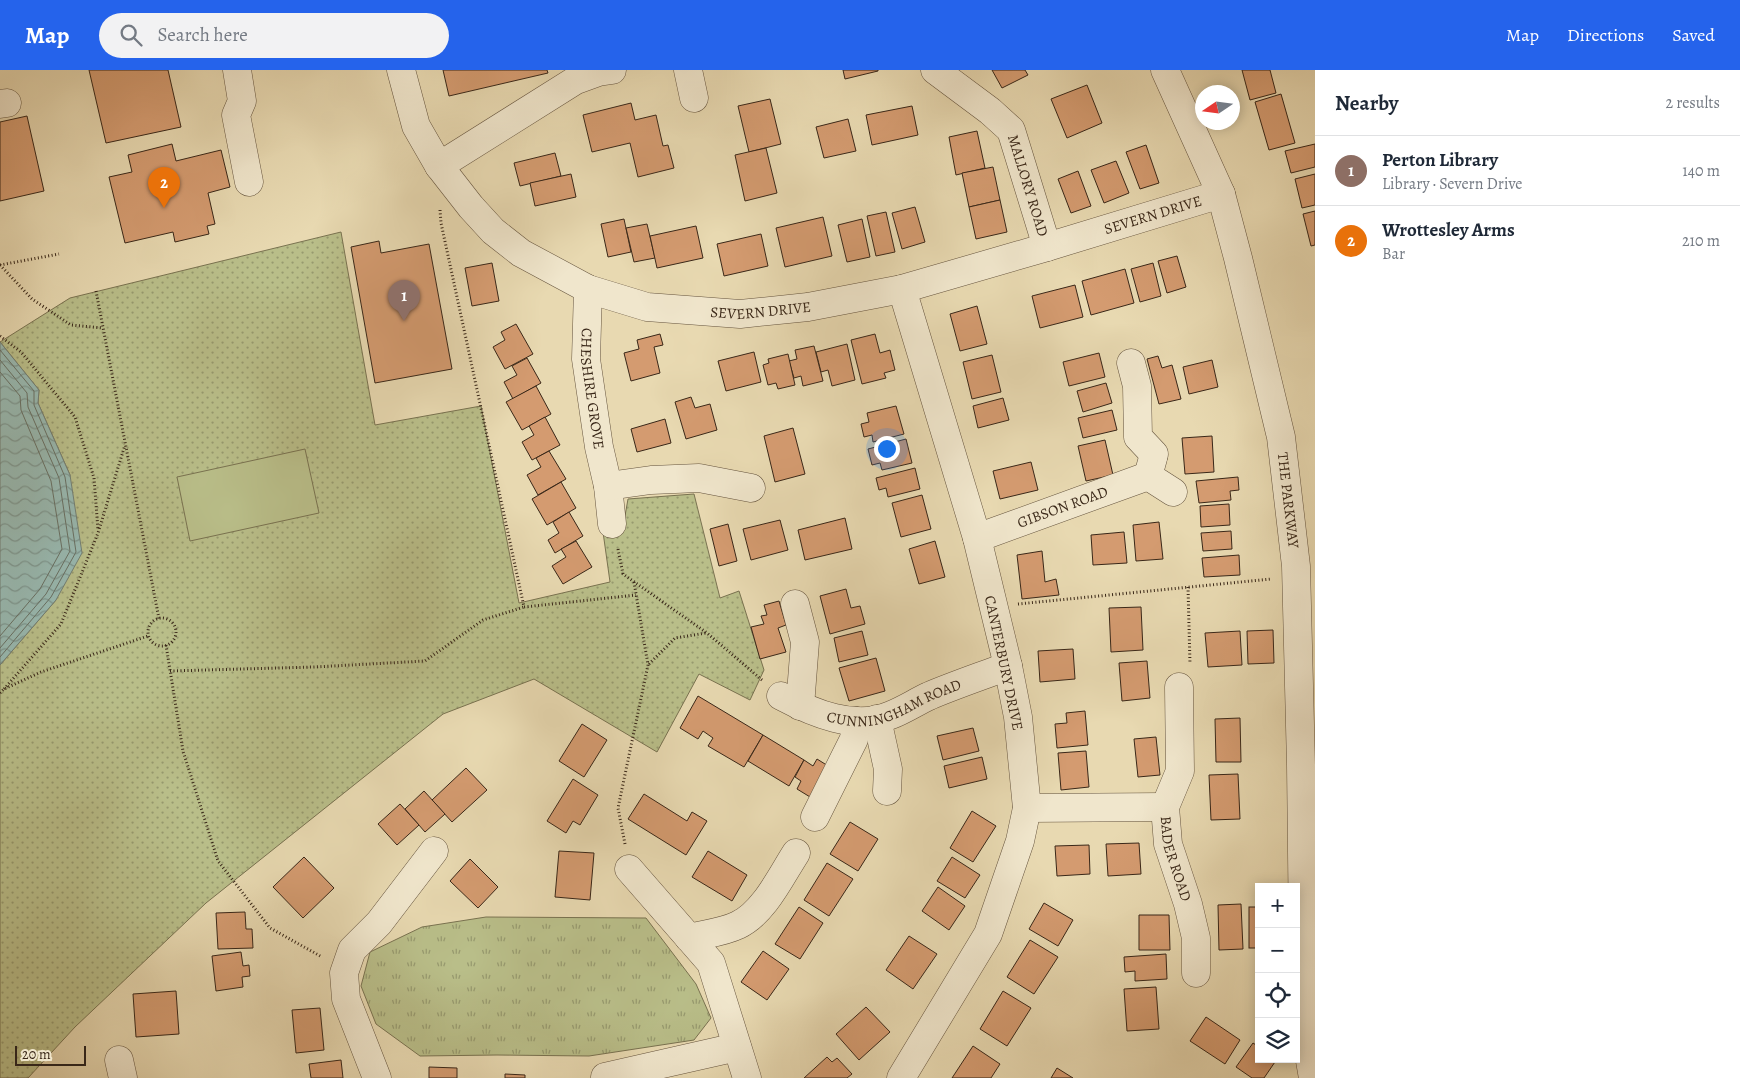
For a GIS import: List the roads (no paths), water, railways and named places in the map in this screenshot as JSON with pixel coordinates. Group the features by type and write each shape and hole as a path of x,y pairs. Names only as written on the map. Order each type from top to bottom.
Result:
{"street":[{"path":"238,70 242,100 236,115 249,182"},
{"name":"SEVERN DRIVE","path":"401,70 416,126 439,166 471,208 493,231 521,253 588,290 647,306 740,314 808,307 902,289 1220,194"},
{"path":"439,166 576,80 598,72 612,70"},
{"path":"688,70 694,98"},
{"name":"MALLORY ROAD","path":"935,70 990,111 1011,130 1047,247"},
{"name":"THE PARKWAY","path":"1165,70 1220,194 1238,258 1281,437 1302,569 1310,986 1304,1026 1313,1078"},
{"name":"CANTERBURY DRIVE","path":"902,289 977,538 994,607 1018,717 1027,808 1020,841 988,934 903,1077"},
{"name":"CHESHIRE GROVE","path":"588,290 586,360 599,447 608,486 612,524"},
{"path":"1131,363 1137,386 1138,437 1153,457 1173,492"},
{"name":"GIBSON ROAD","path":"977,538 1153,457"},
{"path":"608,486 652,480 699,478 751,488"},
{"name":"CUNNINGHAM ROAD","path":"796,604 805,642 790,701 840,720 867,720 889,716 927,697 1008,666"},
{"name":"BADER ROAD","path":"1179,687 1180,771 1164,808 1168,844 1188,904 1196,938 1196,973"},
{"path":"867,720 888,769 887,791"},
{"path":"815,817 854,739 867,720"},
{"path":"1027,808 1164,808"},
{"path":"377,1078 346,999 344,973 352,950 379,923 434,851"},
{"path":"689,938 736,926 750,919 761,907 796,853"},
{"path":"629,868 711,963 747,1078"},
{"path":"605,1077 737,1047"}],"water":[{"path":"0,342 39,390 38,403 70,475 82,553 56,600 0,665"}],"place":[{"name":"Wrottesley Arms","path":"164,208"},
{"name":"Perton Library","path":"404,321"}]}
